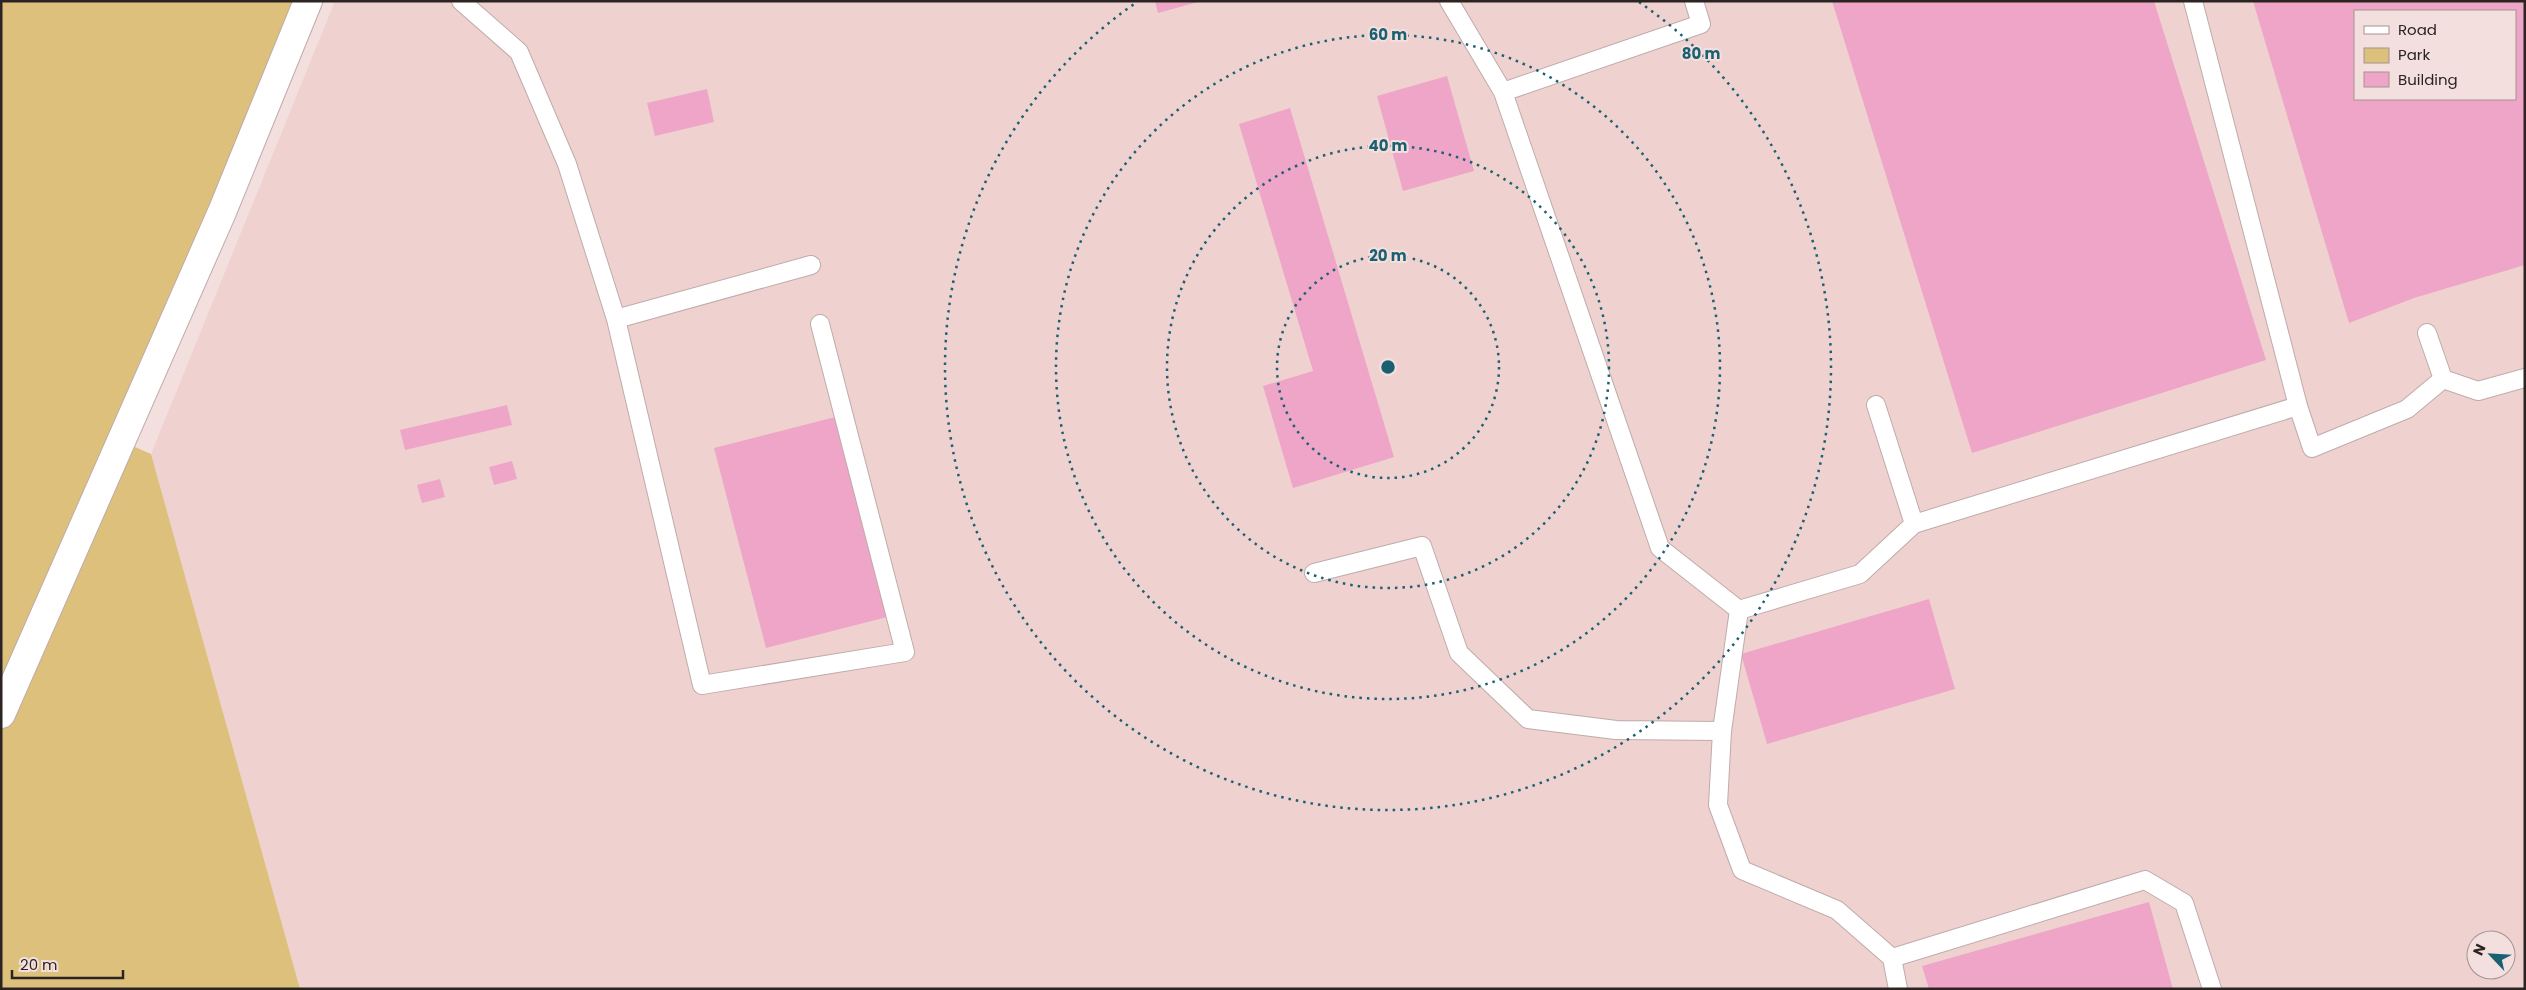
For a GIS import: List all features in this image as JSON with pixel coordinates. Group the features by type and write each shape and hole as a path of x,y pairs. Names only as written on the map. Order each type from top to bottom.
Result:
{"street":[{"path":"1,714 222,212 308,1"}],"lane":[{"path":"461,1 519,52 567,164 616,319 702,685 905,652 820,324"},
{"path":"1449,1 1502,92 1660,548 1739,610"},
{"path":"1502,92 1701,24 1694,1"},
{"path":"2193,1 2298,406 2312,448 2407,409 2443,379"},
{"path":"616,319 812,265"},
{"path":"2427,333 2443,379"},
{"path":"2443,379 2478,391 2525,378"},
{"path":"1876,405 1914,524"},
{"path":"1739,610 1860,574 1914,524 2298,406"},
{"path":"1314,573 1422,546 1459,653 1528,718 1616,730 1722,731"},
{"path":"1739,610 1722,731 1718,805 1742,870 1838,910 1892,958 1898,989"},
{"path":"1892,958 2146,880 2184,903 2212,989"}],"shaded area":[{"path":"335,1 2525,1 2525,989 300,989 151,454"}],"green space":[{"path":"1,1 308,1 121,441 151,454 300,989 1,989"}],"building":[{"path":"1155,1 1198,1 1198,2 1158,13"},
{"path":"1832,1 2154,1 2266,360 1972,453"},
{"path":"2253,1 2525,1 2525,265 2414,298 2349,323"},
{"path":"1447,76 1474,171 1403,191 1377,96"},
{"path":"707,89 714,122 655,136 647,103"},
{"path":"1290,108 1394,457 1293,488 1263,386 1313,371 1239,124"},
{"path":"507,405 512,425 405,450 400,430"},
{"path":"843,415 895,615 766,648 714,448"},
{"path":"512,461 517,479 494,485 489,467"},
{"path":"440,479 445,497 422,503 417,485"},
{"path":"1929,599 1955,689 1767,744 1741,654"},
{"path":"2149,902 2173,989 1929,989 1922,966"}]}
